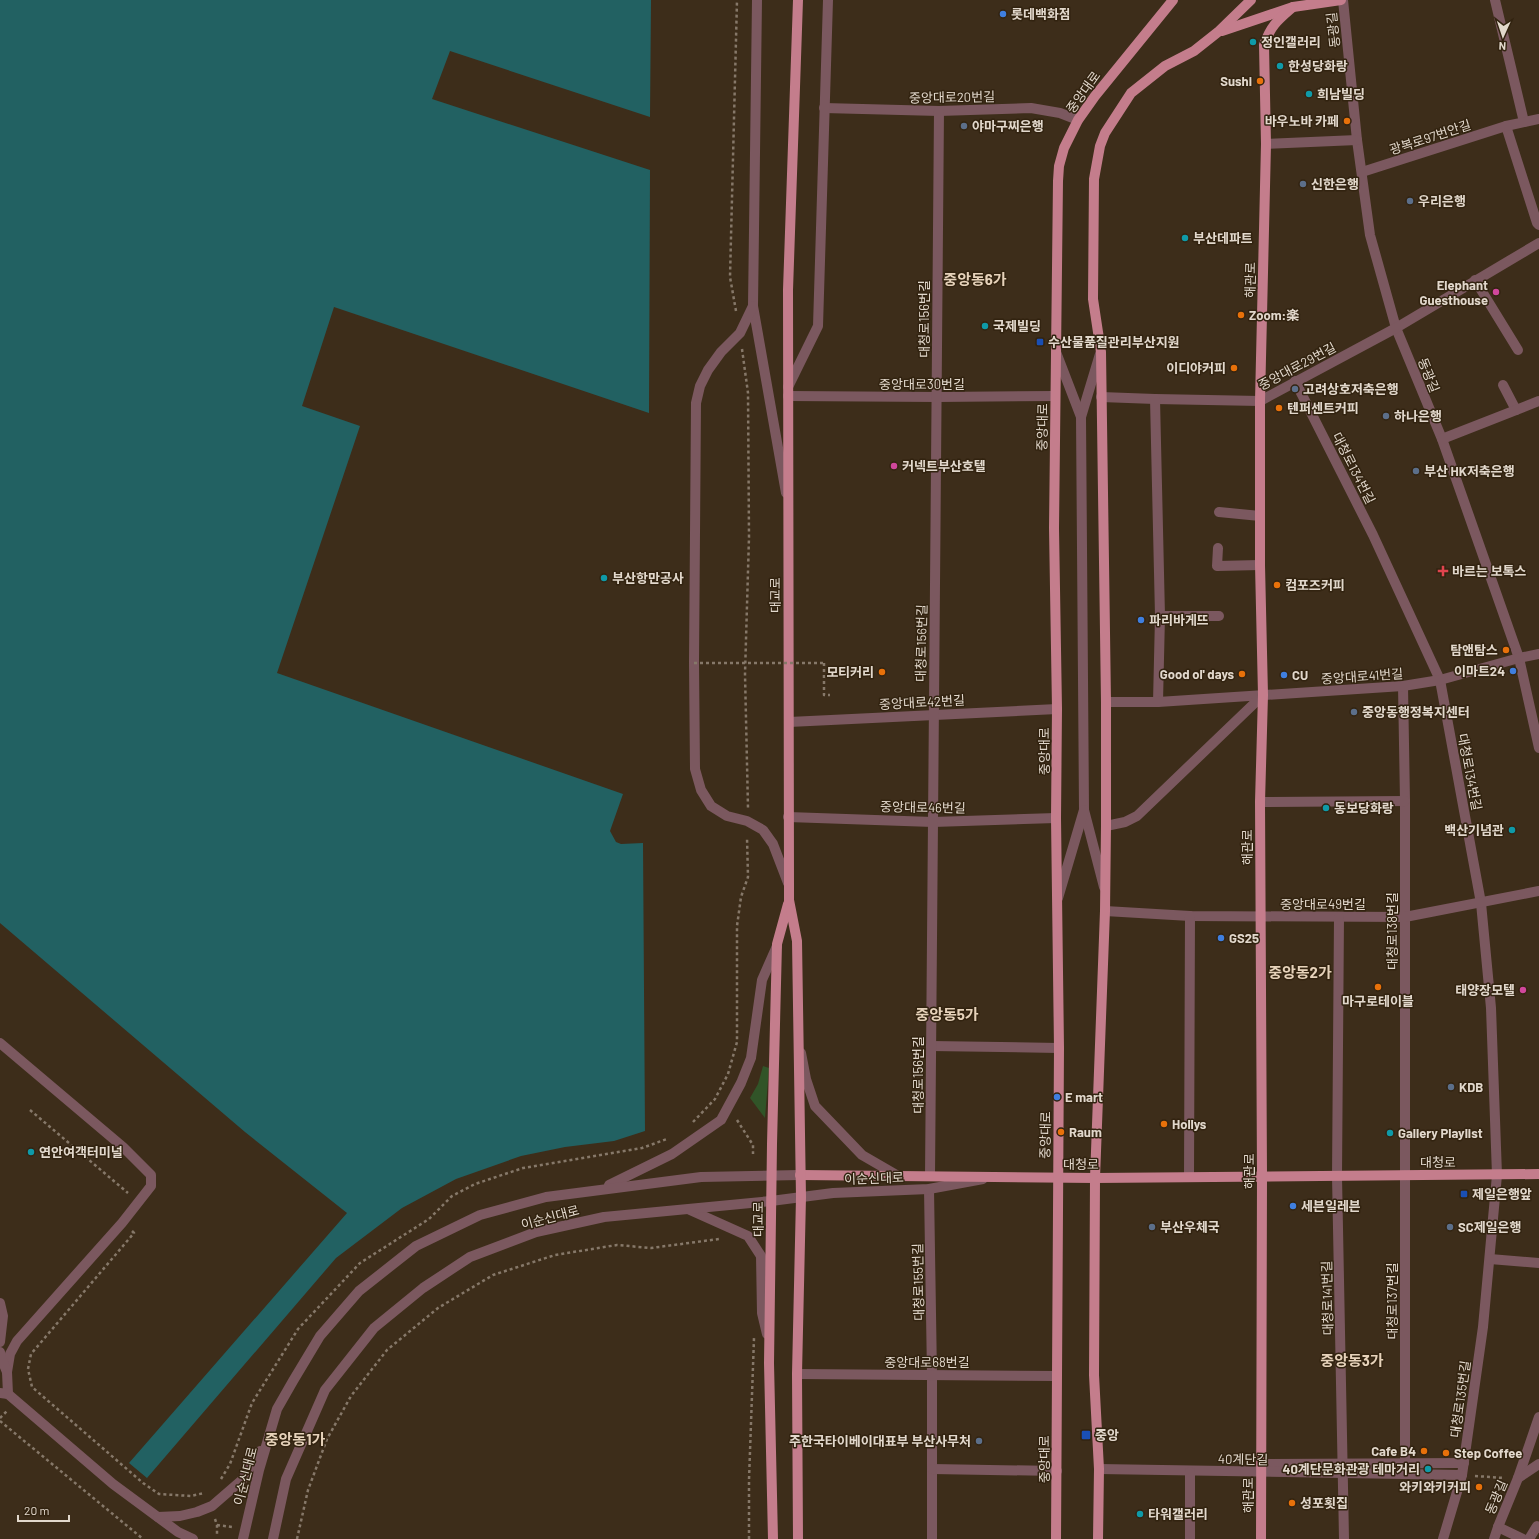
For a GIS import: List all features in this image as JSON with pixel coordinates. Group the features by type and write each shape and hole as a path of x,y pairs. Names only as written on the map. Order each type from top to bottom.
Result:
{"main road":[{"name":"대교로","path":"798,0 788,290 788,883 789,900 796,941 801,1197 797,1374 798,1539"},
{"name":"중앙대로","path":"1056,1539 1059,1048 1056,818 1057,709 1054,528 1059,174 1064,148 1078,120 1095,96 1173,0"},
{"path":"1098,1539 1099,1469 1094,1375 1095,1178 1105,911 1106,702 1100,396 1101,352 1093,299 1094,178 1100,146 1105,134 1131,94 1165,66 1194,51 1218,32 1251,0"},
{"path":"1218,32 1293,7 1342,0"},
{"name":"해관로","path":"1260,1539 1262,1176 1260,802 1263,695 1260,566 1260,401 1266,144 1264,44 1268,32 1276,22 1293,7"},
{"name":"대교로","path":"773,1539 770,1345 771,1175 777,944 789,900"},
{"name":"대청로","path":"800,1175 1095,1178 1539,1174"}],"street":[{"path":"757,0 753,306 788,507"},
{"path":"788,391 818,326 828,0"},
{"name":"동광길","path":"1342,0 1357,140 1370,235 1396,328 1442,439 1519,658 1539,748"},
{"path":"1496,0 1524,122"},
{"name":"중앙대로20번길","path":"824,108 939,111 1030,108 1060,113 1078,120"},
{"name":"대청로156번길","path":"930,1176 939,111"},
{"name":"광복로97번안길","path":"1362,172 1506,126 1539,119"},
{"path":"1506,126 1536,223 1539,225"},
{"path":"1266,144 1357,140"},
{"name":"중앙대로29번길","path":"1100,396 1155,399 1260,401 1396,328 1539,243"},
{"path":"1475,280 1518,350"},
{"path":"753,306 740,333 721,352 708,370 700,386 696,403 694,663 695,769 701,790 712,806 727,816 747,821 763,830 773,844 788,883"},
{"path":"1056,350 1081,418"},
{"path":"1101,352 1081,418 1084,810 1105,894"},
{"name":"대청로134번길","path":"1295,381 1373,535 1440,680 1481,903 1491,1008 1497,1175"},
{"path":"1503,385 1516,410"},
{"name":"중앙대로30번길","path":"788,391 937,397 1055,396"},
{"path":"1155,399 1160,616 1158,702"},
{"path":"1442,439 1539,402"},
{"path":"1219,512 1260,516"},
{"path":"1218,548 1217,566 1260,566"},
{"path":"1160,616 1219,616"},
{"name":"중앙대로41번길","path":"1106,702 1158,702 1403,686 1440,680 1519,658 1539,654"},
{"name":"대청로138번길","path":"1403,686 1405,801 1405,1175"},
{"path":"1106,826 1125,822 1137,816 1263,695"},
{"name":"중앙대로42번길","path":"789,722 1057,709"},
{"path":"1260,802 1405,801"},
{"path":"1058,899 1084,810"},
{"name":"중앙대로46번길","path":"788,817 933,822 1056,818"},
{"name":"중앙대로49번길","path":"1105,911 1190,916 1405,917 1539,891"},
{"path":"1190,916 1190,1177"},
{"path":"1337,1176 1339,917"},
{"path":"601,1189 672,1154 721,1120 742,1083 751,1058 762,980 777,944"},
{"path":"0,1043 123,1147 152,1175 151,1186 122,1223 17,1340 10,1354 4,1394 114,1484 178,1532 193,1539"},
{"path":"799,1043 806,1079 815,1106 862,1155 900,1176"},
{"path":"931,1046 1059,1048"},
{"name":"이순신대로","path":"243,1539 259,1470 277,1409 320,1336 359,1290 416,1246 480,1215 546,1197 701,1177 800,1175"},
{"name":"대청로137번길","path":"1405,1175 1405,1474"},
{"name":"대청로135번길","path":"1443,1539 1462,1475 1464,1463 1483,1327 1497,1175"},
{"name":"대청로141번길","path":"1337,1176 1344,1468 1344,1539"},
{"name":"이순신대로","path":"273,1539 286,1479 325,1390 374,1328 423,1288 470,1257 536,1232 604,1217 771,1201 834,1193 929,1189 995,1177"},
{"name":"대청로155번길","path":"929,1189 932,1375 932,1539"},
{"path":"688,1209 748,1236 761,1256 762,1312 770,1345"},
{"path":"1490,1259 1539,1263"},
{"path":"0,1303 3,1316 0,1342"},
{"path":"0,1352 7,1372"},
{"name":"중앙대로68번길","path":"797,1374 1056,1376"},
{"path":"1518,1478 1539,1417"},
{"path":"158,1517 180,1516 197,1512 212,1506 242,1480 268,1438"},
{"path":"1344,1468 1405,1463 1464,1463"},
{"name":"동광길","path":"1494,1539 1518,1478 1539,1464"},
{"name":"40계단길","path":"1099,1469 1190,1472 1261,1468 1344,1468 1405,1474 1462,1475"},
{"path":"932,1469 1057,1471"},
{"path":"1190,1472 1190,1539"},
{"path":"158,1517 177,1539"},
{"path":"1529,1539 1537,1526 1539,1528"},
{"name":"동광길","path":"1498,1527 1523,1539"}],"path":[{"path":"688,1125 693,1122 715,1099 728,1074 737,1042 738,926 741,898 748,877 745,674 749,537 748,393 740,333 730,277 737,0"},
{"path":"694,663 824,662 824,695 830,695"},
{"path":"30,1110 133,1197"},
{"path":"737,1119 753,1145 753,1154"},
{"path":"652,1145 666,1140 671,1136"},
{"path":"122,1223 134,1233 31,1354 28,1369 32,1387 143,1483 159,1494 191,1496 208,1492"},
{"path":"297,1539 311,1483 327,1439 351,1396 387,1350 438,1308 493,1275 555,1255 617,1245 650,1248 723,1238"},
{"path":"749,1539 748,1480 754,1333"},
{"path":"0,1421 143,1539"},
{"path":"220,1480 230,1464"},
{"path":"1462,1475 1518,1478"},
{"path":"215,1518 217,1534"},
{"path":"217,1525 235,1527"}],"green space":[{"path":"763,1066 769,1068 765,1118 750,1098 758,1084"}],"water":[{"path":"0,0 651,0 650,117 450,51 432,99 650,170 649,413 334,307 302,406 360,426 277,673 623,794 610,831 616,842 621,844 643,843 645,1131 614,1141 565,1147 521,1156 456,1179 402,1208 336,1258 147,1478 129,1463 347,1213 245,1132 0,923"}],"place":[{"name":"롯데백화점","path":"1003,14"},
{"name":"정인갤러리","path":"1253,42"},
{"name":"한성당화랑","path":"1280,66"},
{"name":"Sushi","path":"1260,81"},
{"name":"희남빌딩","path":"1309,94"},
{"name":"바우노바 카페","path":"1347,121"},
{"name":"야마구찌은행","path":"964,126"},
{"name":"신한은행","path":"1303,184"},
{"name":"우리은행","path":"1410,201"},
{"name":"부산데파트","path":"1185,238"},
{"name":"Elephant Guesthouse","path":"1496,292"},
{"name":"Zoom:楽","path":"1241,315"},
{"name":"국제빌딩","path":"985,326"},
{"name":"수산물품질관리부산지원","path":"1040,342"},
{"name":"이디야커피","path":"1234,368"},
{"name":"고려상호저축은행","path":"1295,389"},
{"name":"텐퍼센트커피","path":"1279,408"},
{"name":"하나은행","path":"1386,416"},
{"name":"커넥트부산호텔","path":"894,466"},
{"name":"부산 HK저축은행","path":"1416,471"},
{"name":"바르는 보톡스","path":"1443,571"},
{"name":"부산항만공사","path":"604,578"},
{"name":"컴포즈커피","path":"1277,585"},
{"name":"파리바게뜨","path":"1141,620"},
{"name":"탐앤탐스","path":"1506,650"},
{"name":"이마트24","path":"1513,671"},
{"name":"모티커리","path":"882,672"},
{"name":"Good ol' days","path":"1242,674"},
{"name":"CU","path":"1284,675"},
{"name":"중앙동행정복지센터","path":"1354,712"},
{"name":"동보당화랑","path":"1326,808"},
{"name":"백산기념관","path":"1512,830"},
{"name":"GS25","path":"1221,938"},
{"name":"마구로테이블","path":"1378,987"},
{"name":"태양장모텔","path":"1523,990"},
{"name":"KDB","path":"1451,1087"},
{"name":"E mart","path":"1057,1097"},
{"name":"Hollys","path":"1164,1124"},
{"name":"Raum","path":"1061,1132"},
{"name":"Gallery Playlist","path":"1390,1133"},
{"name":"연안여객터미널","path":"31,1152"},
{"name":"제일은행앞","path":"1464,1194"},
{"name":"세븐일레븐","path":"1293,1206"},
{"name":"부산우체국","path":"1152,1227"},
{"name":"SC제일은행","path":"1450,1227"},
{"name":"중앙","path":"1086,1435"},
{"name":"주한국타이베이대표부 부산사무처","path":"979,1441"},
{"name":"Cafe B4","path":"1424,1451"},
{"name":"Step Coffee","path":"1446,1453"},
{"name":"40계단문화관광 테마거리","path":"1428,1469"},
{"name":"와키와키커피","path":"1479,1487"},
{"name":"성포횟집","path":"1292,1503"},
{"name":"타워갤러리","path":"1140,1514"}],"district":[{"name":"중앙동6가","path":"975,279"},
{"name":"중앙동2가","path":"1300,972"},
{"name":"중앙동5가","path":"947,1014"},
{"name":"중앙동3가","path":"1352,1360"},
{"name":"중앙동1가","path":"295,1439"}]}
